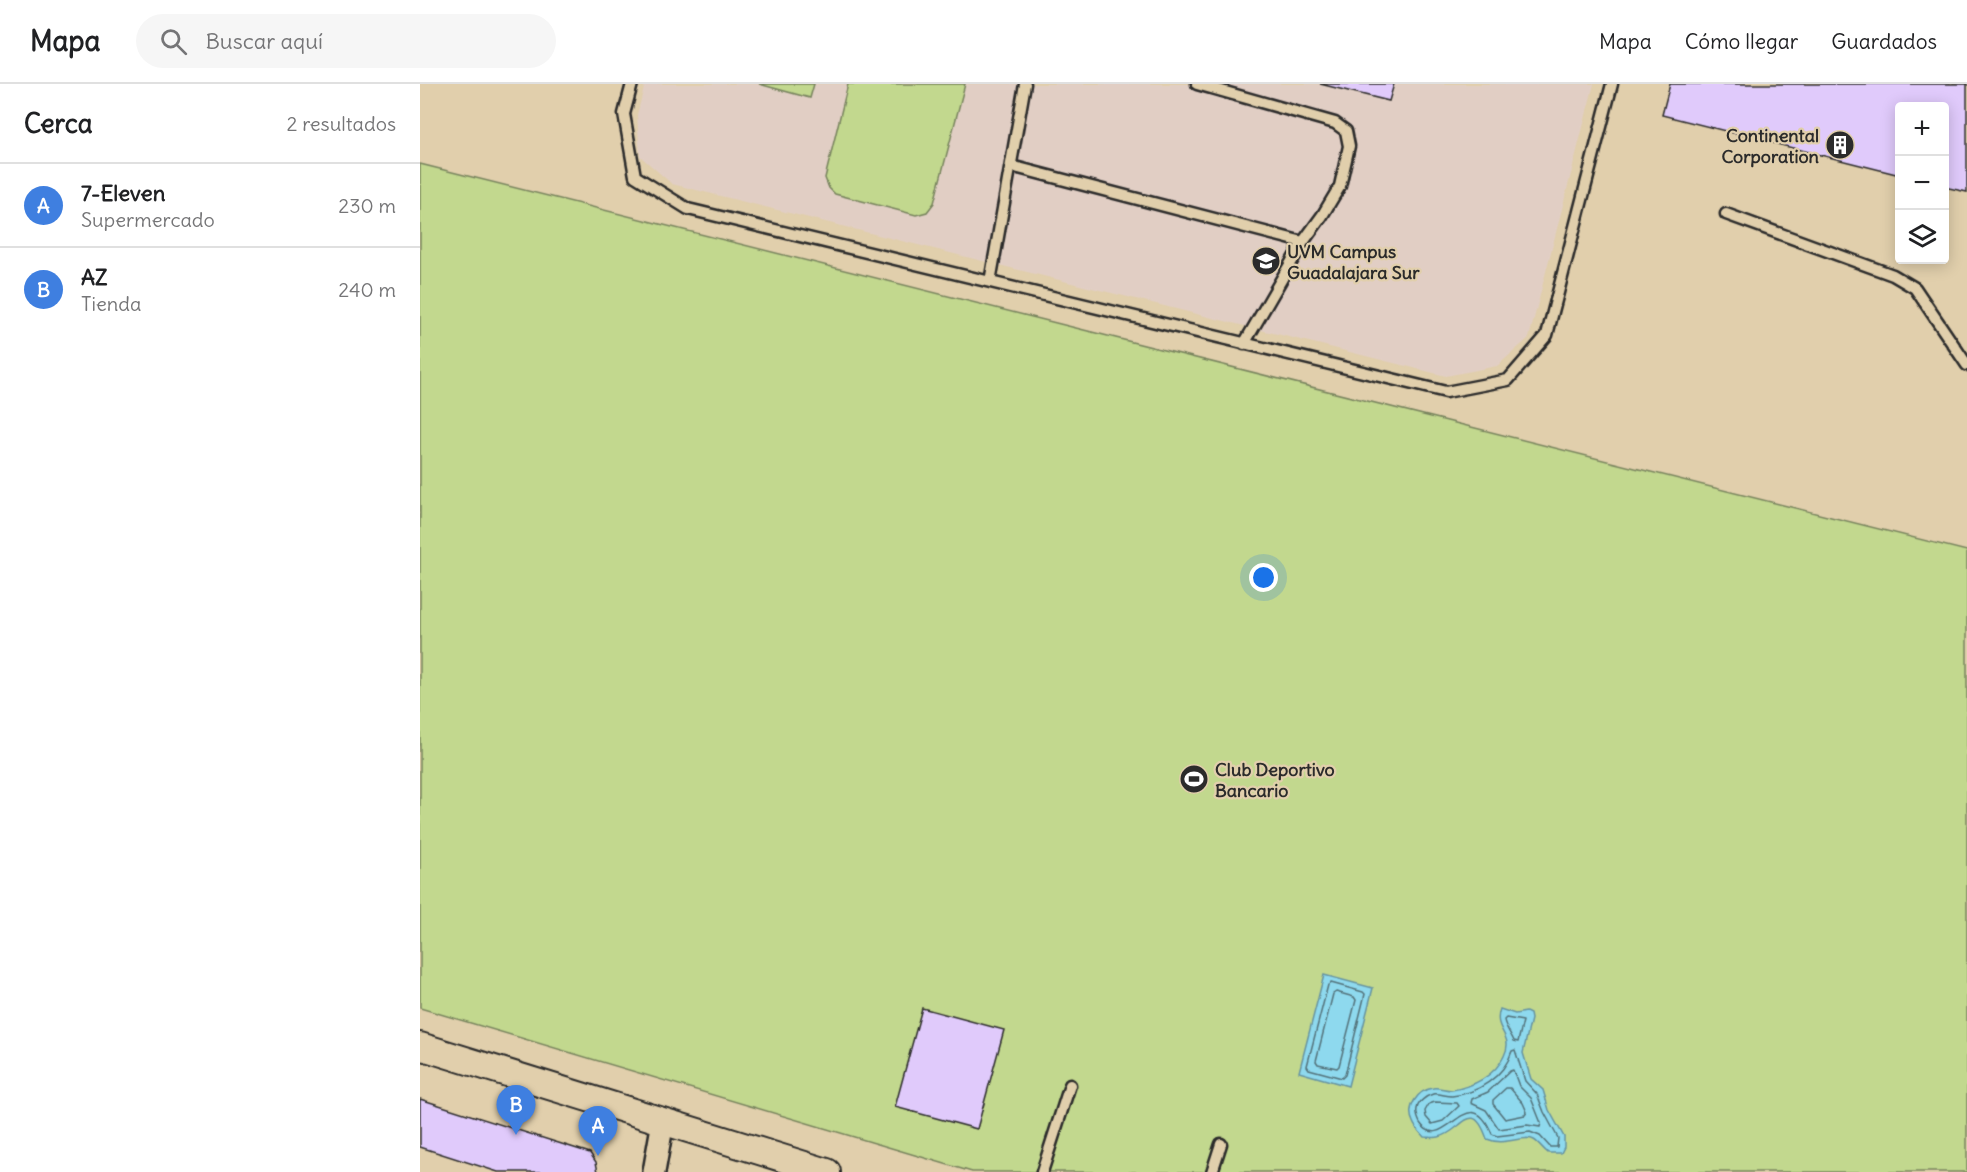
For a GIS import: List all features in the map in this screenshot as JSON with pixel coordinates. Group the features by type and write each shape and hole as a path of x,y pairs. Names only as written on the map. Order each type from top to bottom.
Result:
{"street":[{"path":"420,1046 827,1172"},
{"path":"654,1172 663,1121"}],"lane":[{"path":"632,84 624,114 635,176 688,209 1446,392 1508,380 1547,335 1612,84"},
{"path":"990,282 1025,84"},
{"path":"1197,84 1335,123 1346,131 1349,146 1340,186 1303,242 1244,344"},
{"path":"1011,166 1303,242"},
{"path":"1726,214 1893,275 1914,288 1967,366"},
{"path":"1042,1172 1070,1085"},
{"path":"1212,1172 1221,1144"}],"shaded area":[{"name":"UVM Campus Guadalajara Sur","path":"645,84 1594,84 1529,338 1497,366 1446,376 672,184 640,156 637,115"}],"green space":[{"path":"759,84 814,84 810,98"},
{"path":"848,84 965,84 934,203 927,212 916,215 835,194 829,188 825,178"},
{"name":"Club Deportivo Bancario","path":"420,164 1967,551 1967,1172 972,1172 420,1008"}],"water":[{"path":"1324,975 1373,988 1348,1086 1299,1072"},
{"path":"1500,1009 1515,1014 1526,1012 1530,1014 1531,1019 1523,1053 1531,1079 1543,1090 1549,1110 1564,1137 1564,1147 1561,1153 1548,1153 1536,1141 1525,1138 1501,1142 1487,1139 1482,1126 1471,1118 1447,1134 1424,1137 1416,1128 1411,1117 1414,1100 1422,1092 1433,1088 1452,1090 1467,1086 1489,1075 1500,1063 1507,1049 1507,1042 1499,1023"}],"building":[{"path":"1320,84 1394,84 1389,101"},
{"name":"Continental Corporation","path":"1670,84 1967,84 1967,192 1949,188 1949,102 1895,102 1895,174 1662,115"},
{"path":"922,1008 1004,1030 977,1129 895,1107"},
{"path":"420,1099 590,1153 596,1162 598,1172 498,1172 420,1147"}],"place":[{"name":"Continental Corporation","path":"1840,145"},
{"name":"UVM Campus Guadalajara Sur","path":"1266,261"},
{"name":"Club Deportivo Bancario","path":"1194,779"},
{"name":"AZ","path":"516,1135"},
{"name":"7-Eleven","path":"598,1156"}]}
